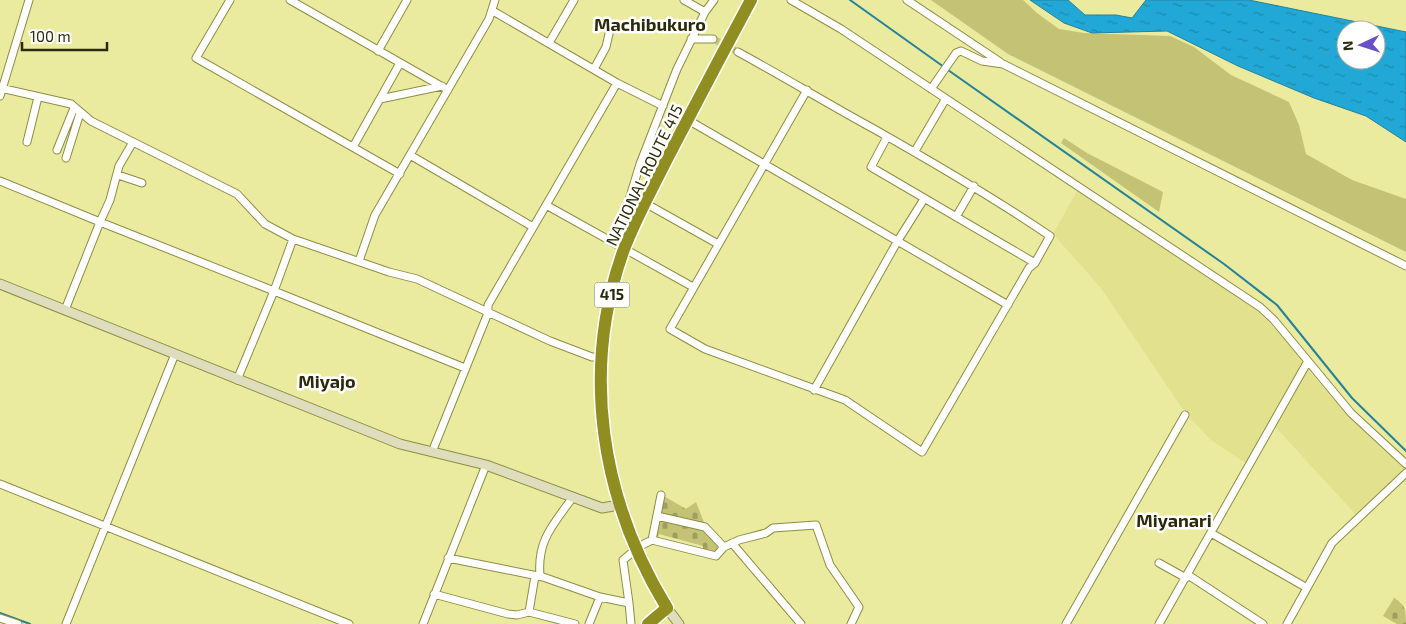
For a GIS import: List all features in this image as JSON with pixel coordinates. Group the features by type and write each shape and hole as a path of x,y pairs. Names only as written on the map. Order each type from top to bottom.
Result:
{"highway":[{"name":"NATIONAL ROUTE 415","path":"668,608 636,551 619,505 605,443 601,400 602,357 608,312 625,248 645,203 751,0"},
{"path":"648,624 668,608"}],"street":[{"path":"29,0 1,91 70,104 91,121 237,194 265,224 293,239 389,272 417,279 550,342 592,357 602,357"},
{"path":"230,0 196,58 400,174"},
{"path":"290,0 445,88"},
{"path":"378,51 407,0"},
{"path":"359,261 375,215 400,174 445,88 493,11 495,0"},
{"path":"548,43 574,0"},
{"path":"684,0 705,12"},
{"path":"625,248 621,226 640,164 691,39 705,12 714,0"},
{"path":"791,0 841,29 945,100 1239,292 1274,320 1351,413 1406,464"},
{"path":"907,0 1003,64 1406,266"},
{"path":"493,11 617,83 663,106"},
{"path":"594,69 606,47 611,25"},
{"path":"691,39 713,39"},
{"path":"931,89 956,52 961,51 982,61 1003,64"},
{"path":"738,52 807,90 887,137 915,151 974,186 1050,236 1035,263 1028,268 922,452 853,404 705,349 670,329 692,287 807,90"},
{"path":"353,147 400,63"},
{"path":"432,452 488,313 488,305 617,83"},
{"path":"380,99 445,88"},
{"path":"27,142 38,97"},
{"path":"915,151 945,100"},
{"path":"58,150 77,110"},
{"path":"66,158 77,110"},
{"path":"688,120 1008,305"},
{"path":"887,137 871,167 1035,263"},
{"path":"65,310 110,200 119,166 133,142"},
{"path":"410,155 533,227"},
{"path":"118,175 142,183"},
{"path":"0,182 465,368"},
{"path":"956,217 974,186"},
{"path":"814,390 897,242 924,199"},
{"path":"645,203 718,244"},
{"path":"546,205 692,287"},
{"path":"237,380 274,291 293,239"},
{"path":"0,284 400,444 486,464 602,508 619,505"},
{"path":"66,624 175,354"},
{"path":"1159,624 1308,361"},
{"path":"1066,624 1185,415"},
{"path":"423,624 486,464"},
{"path":"1287,624 1332,542 1406,473"},
{"path":"0,484 349,624"},
{"path":"631,624 623,560 652,540 661,495"},
{"path":"529,612 538,576 540,550 550,530 573,497"},
{"path":"657,516 706,527 724,547"},
{"path":"652,540 716,556 724,547 732,543 766,533 773,528 816,525 830,565 860,607 851,624"},
{"path":"1211,533 1307,588"},
{"path":"732,543 801,624"},
{"path":"448,558 538,576 600,597 629,603"},
{"path":"1159,563 1187,576 1263,624"},
{"path":"434,594 508,614 517,615 529,612 575,624"},
{"path":"590,624 600,597"},
{"path":"668,608 679,624"},
{"path":"0,618 18,624"}],"shaded area":[{"path":"1077,191 1243,298 1282,335 1318,382 1362,429 1406,469 1357,516 1270,421 1247,464 1211,440 1186,414 1101,288 1053,234"}],"green space":[{"path":"931,0 1023,0 1059,29 1084,33 1170,36 1194,47 1231,75 1289,102 1299,125 1306,154 1352,180 1406,199 1406,252 1008,54"},
{"path":"1064,138 1087,153 1163,192 1159,212 1061,143"},
{"path":"662,495 686,509 696,502 705,525 720,548 714,554 703,551 703,546 659,534 658,539 653,538"},
{"path":"1394,598 1401,603 1404,609 1406,624 1397,624 1383,616"}],"water":[{"path":"1030,0 1068,0 1085,15 1116,15 1132,18 1146,0 1249,0 1347,20 1336,20 1336,70 1386,70 1386,28 1406,32 1406,142 1366,116 1314,98 1238,66 1167,31 1092,33 1064,23"}],"waterway":[{"path":"850,0 944,67"},
{"path":"948,70 1224,264 1277,305 1352,398 1406,451"},
{"path":"0,613 30,624"}],"tunnel":[{"path":"713,39 738,52"}],"district":[{"name":"Machibukuro","path":"650,25"},
{"name":"Miyajo","path":"327,382"},
{"name":"Miyanari","path":"1174,521"}]}
